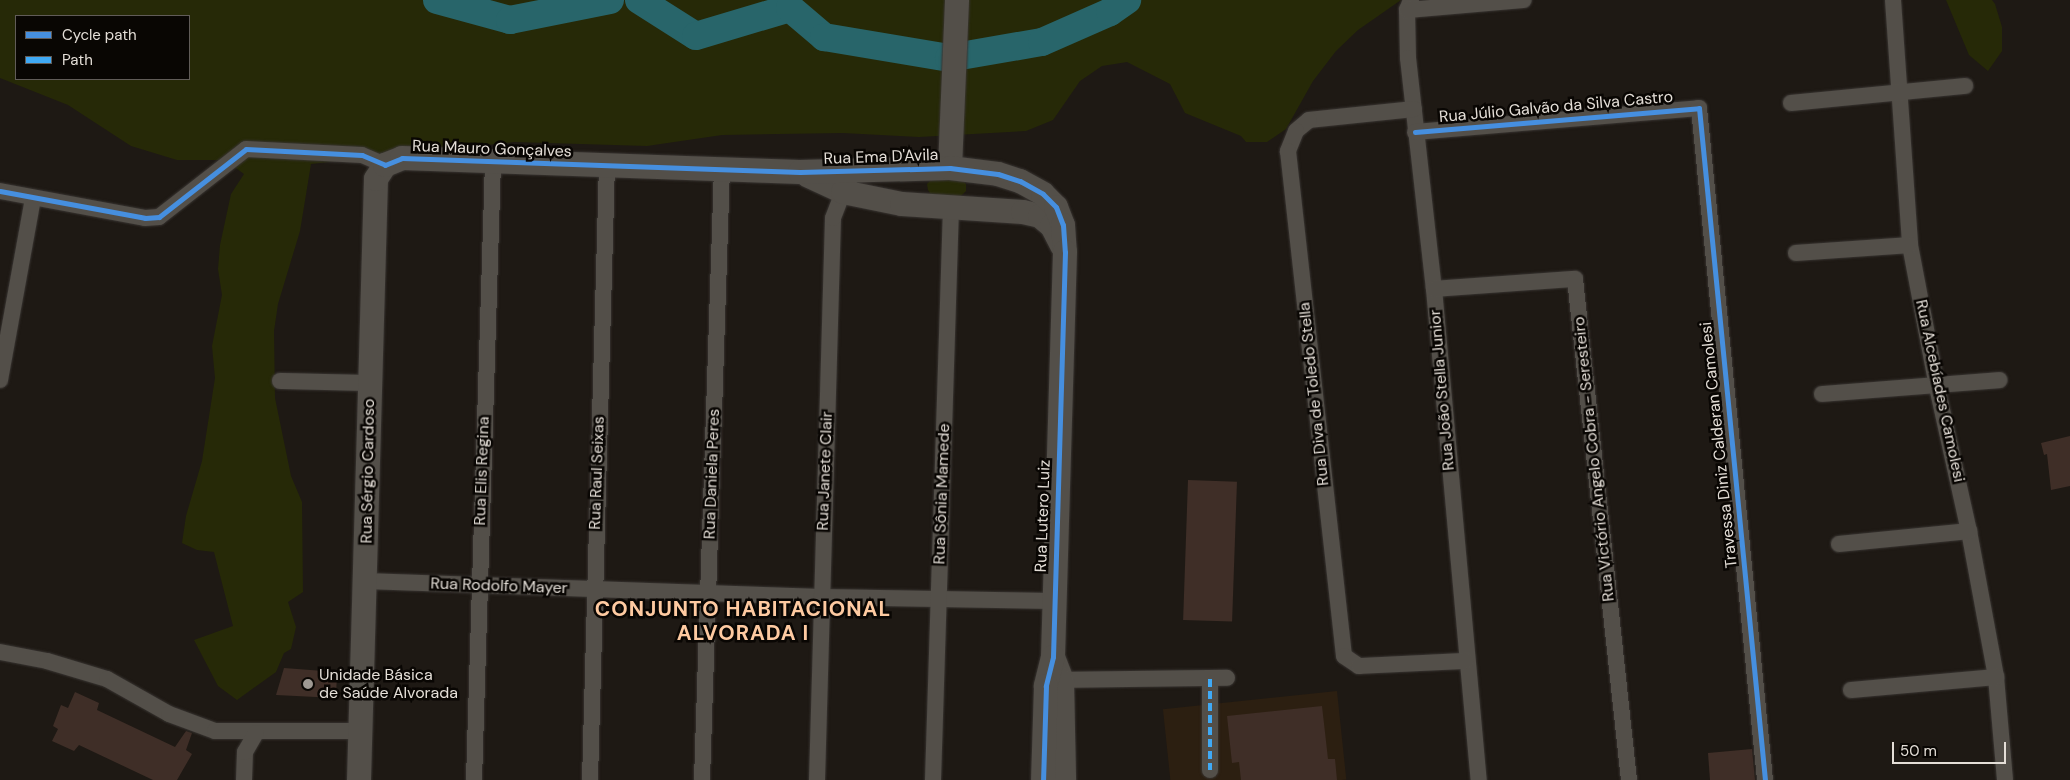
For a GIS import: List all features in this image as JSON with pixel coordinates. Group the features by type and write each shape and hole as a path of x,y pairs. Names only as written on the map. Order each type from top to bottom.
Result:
{"street":[{"path":"1409,5 1524,0"},
{"name":"Rua Alcebíades Camolesi","path":"1893,0 1910,245 1937,388 1970,531 1996,677 2005,780"},
{"name":"Rua João Stella Junior","path":"1409,5 1408,58 1434,289 1466,661 1479,780"},
{"path":"951,169 927,174 922,187 924,198 948,208 975,191 951,169 957,8"},
{"path":"1791,103 1965,86"},
{"name":"Rua Júlio Galvão da Silva Castro","path":"1415,132 1699,108"},
{"name":"Travessa Diniz Calderan Camolesi","path":"1699,108 1765,780"},
{"name":"Rua Diva de Toledo Stella","path":"1414,109 1309,120 1296,131 1288,151 1344,656 1359,666 1466,661"},
{"path":"0,191 146,218 159,217 246,149 362,155 385,164"},
{"name":"Rua Mauro Gonçalves","path":"385,164 402,158 800,172"},
{"name":"Rua Elis Regina","path":"474,780 493,161"},
{"name":"Rua Sérgio Cardoso","path":"359,780 376,179 385,164"},
{"name":"Rua Raul Seixas","path":"590,780 607,165"},
{"name":"Rua Daniela Peres","path":"702,780 722,169"},
{"name":"Rua Ema D'Avila","path":"800,172 951,169 1013,178 1043,194 1056,207 1064,225 1065,252"},
{"name":"Rua Janete Clair","path":"817,780 833,218 843,192 861,171"},
{"name":"Rua Ema D'Avila","path":"800,172 843,192 948,208 1023,212 1040,216 1052,226 1065,252"},
{"path":"0,380 33,198"},
{"name":"Rua Sônia Mamede","path":"933,780 948,208"},
{"path":"1796,253 1910,245"},
{"name":"Rua Lutero Luiz","path":"1064,780 1053,657 1053,601 1065,252"},
{"name":"Rua Victório Angelo Cobra - Seresteiro","path":"1434,289 1575,279 1629,780"},
{"path":"1822,394 1937,388 1999,380"},
{"path":"280,381 370,383"},
{"path":"1839,544 1970,531"},
{"name":"Rua Rodolfo Mayer","path":"365,581 821,597 1053,601"},
{"path":"0,652 47,661 107,679 169,714 215,731 256,733 360,731"},
{"path":"1852,690 1996,677"},
{"path":"1055,680 1227,678"},
{"path":"1210,679 1210,770"},
{"name":"Rua Lutero Luiz","path":"1043,780 1055,680"},
{"path":"244,780 245,752 256,733"}],"shaded area":[{"path":"1337,691 1346,780 1170,780 1163,709"}],"green space":[{"path":"0,0 1401,0 1358,30 1336,51 1313,81 1286,129 1267,142 1246,142 1241,136 1185,113 1170,84 1127,62 1102,66 1080,81 1053,120 1026,131 919,137 843,133 722,135 647,146 514,142 311,164 300,231 278,304 274,331 275,398 291,476 302,502 303,592 288,602 296,627 291,649 284,653 276,672 237,700 218,686 194,640 233,626 214,552 197,550 182,543 186,516 202,461 215,378 212,346 222,295 218,269 220,245 231,194 244,174 225,160 177,160 131,146 68,105 0,78"},
{"path":"1946,0 1992,0 1995,4 2002,27 2002,51 1988,71 1969,55"},
{"path":"961,178 966,184 966,191 959,198 931,195 928,190 927,184 931,180"}],"building":[{"path":"2070,436 2070,486 2051,490 2047,454 2044,455 2041,443"},
{"path":"1188,480 1237,482 1232,622 1183,620"},
{"name":"Unidade Básica de Saúde Alvorada","path":"284,668 337,672 336,698 276,695"},
{"path":"75,692 99,703 97,710 175,747 186,731 192,733 186,750 192,754 177,780 153,780 79,745 74,751 52,741 58,729 53,726 61,705 68,708"},
{"path":"1322,706 1328,759 1335,759 1337,780 1241,780 1239,762 1232,763 1227,716"},
{"path":"1752,749 1755,780 1710,780 1708,753"}],"waterway":[{"path":"437,0 510,20 610,0"},
{"path":"639,0 696,36 790,8 824,37 949,58 1042,42 1110,12 1127,0"}],"marked path":[{"path":"1210,679 1210,770"}],"cycle path":[{"path":"1415,132 1699,108 1765,780"},
{"path":"0,191 145,218 159,217 246,149 362,155 385,165 402,158 800,172 950,168 998,174 1020,181 1043,194 1056,207 1063,225 1065,252 1053,657 1046,686 1043,780"}],"place":[{"name":"Unidade Básica de Saúde Alvorada","path":"308,684"}],"district":[{"name":"CONJUNTO HABITACIONAL ALVORADA I","path":"743,621"}]}
